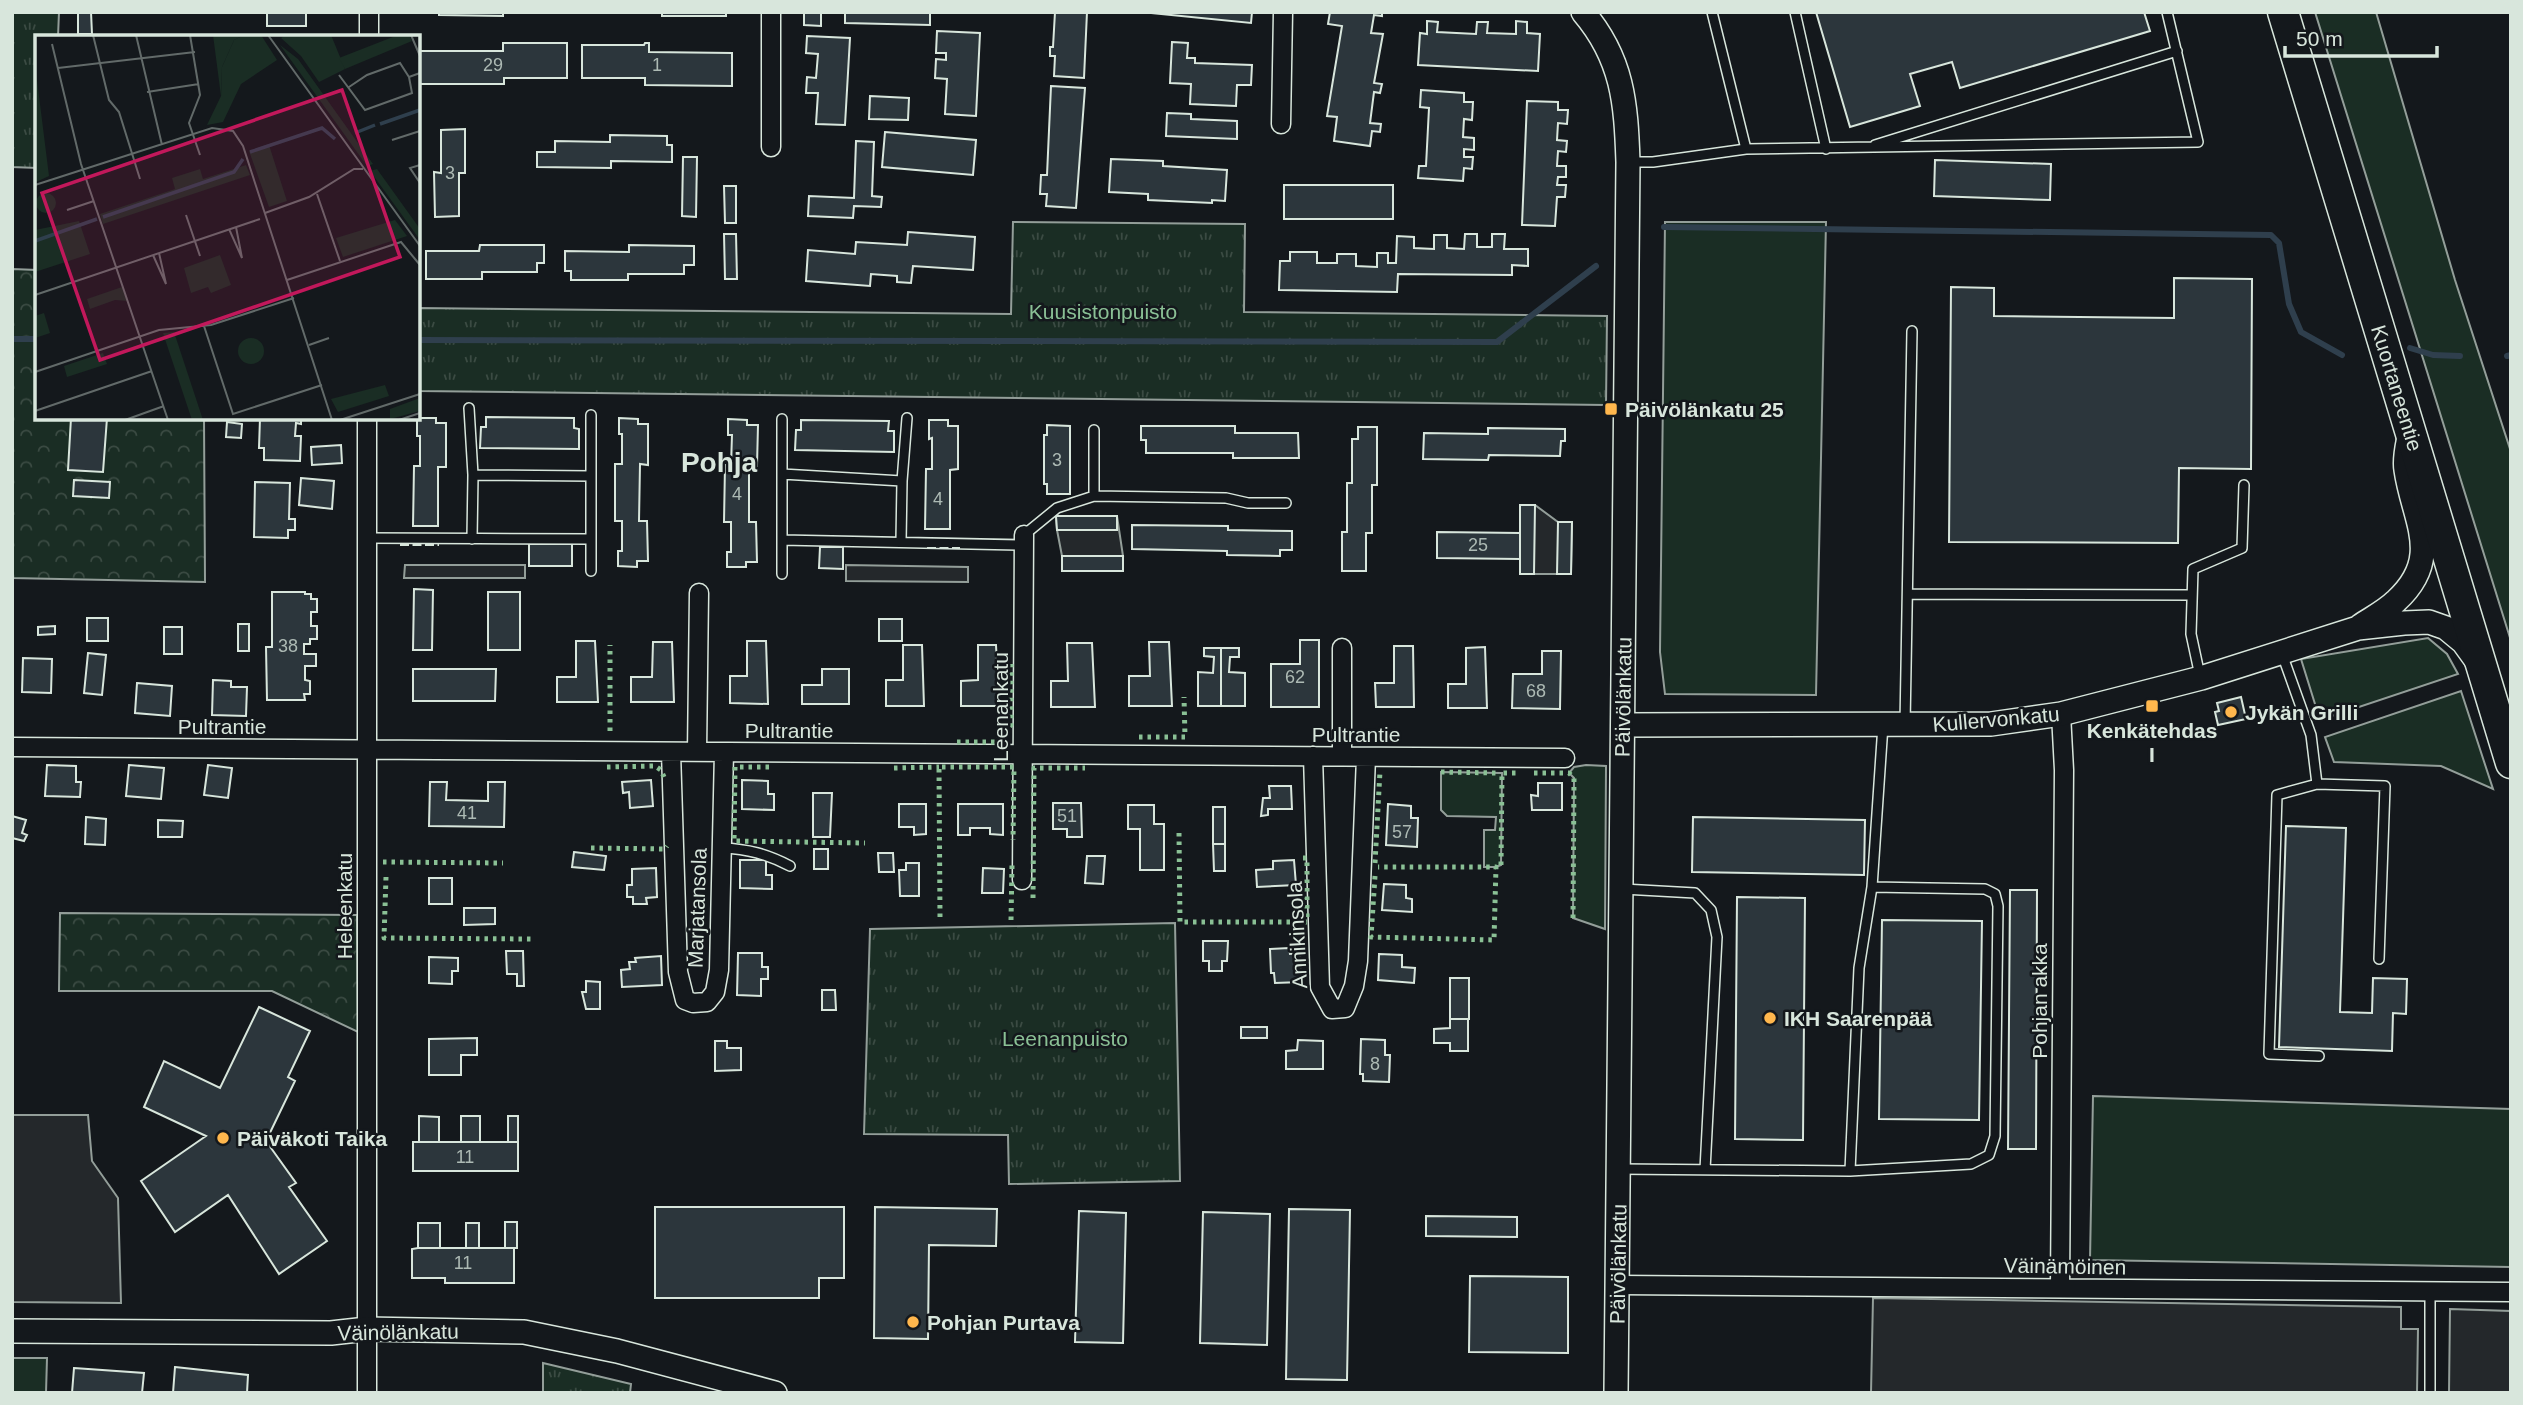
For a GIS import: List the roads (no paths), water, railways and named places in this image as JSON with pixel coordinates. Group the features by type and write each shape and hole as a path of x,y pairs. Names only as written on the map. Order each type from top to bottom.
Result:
{"highway":[{"name":"Kuortaneentie","path":"2283,12 2511,763"}],"street":[{"path":"369,12 369,35"},
{"path":"771,12 771,147"},
{"path":"1281,124 1283,12"},
{"name":"Päivölänkatu","path":"1583,12 1610,51 1621,83 1626,114 1628,162 1616,1393"},
{"name":"Heleenkatu","path":"367,420 367,1393"},
{"name":"Kullervonkatu","path":"2358,628 2395,602 2413,581 2421,557 2422,533 2405,468 2410,428"},
{"name":"Leenankatu","path":"1022,880 1024,540"},
{"path":"697,752 699,593"},
{"name":"Kullervonkatu","path":"1623,725 1991,724 2062,714 2201,678 2358,628 2429,622 2446,628 2463,642 2482,668"},
{"path":"1342,648 1342,757"},
{"name":"Pohjan akka","path":"2060,1288 2064,770 2062,714"},
{"name":"Pultrantie","path":"12,747 1565,758"},
{"name":"Marjatansola","path":"671,752 678,972 685,1000 693,1003 707,1002 715,992 719,970 724,752"},
{"name":"Annikinsola","path":"1313,756 1320,987 1332,1009 1345,1008 1354,986 1358,961 1366,757"},
{"name":"Väinämöinen","path":"1618,1285 2511,1292"},
{"name":"Väinölänkatu","path":"12,1331 331,1333 367,1329 524,1332 617,1351 764,1391"}],"lane":[{"path":"1712,12 1746,149"},
{"path":"1795,12 1826,149"},
{"path":"1628,162 1653,162 1746,149 2198,142 2167,12"},
{"path":"1865,149 2178,51"},
{"path":"1850,1171 1859,968 1894,725 1908,594 1912,331"},
{"path":"469,408 473,475 472,539"},
{"path":"591,571 592,415"},
{"path":"901,542 907,418"},
{"path":"782,419 782,574"},
{"path":"1094,430 1094,496"},
{"path":"782,474 902,481"},
{"path":"473,475 591,476"},
{"path":"2201,678 2191,634 2193,569 2242,548 2244,485"},
{"path":"782,540 1024,540 1057,508 1094,496 1226,498 1248,503 1286,503"},
{"path":"367,538 591,539"},
{"path":"1908,594 2192,595"},
{"path":"2282,652 2311,735 2317,784"},
{"path":"2319,1056 2269,1054 2277,795 2317,784 2385,786 2379,959"},
{"path":"722,848 742,848 766,854 790,866"},
{"path":"1619,1169 1850,1171 1970,1164 1989,1155 1995,1136 1998,906 1995,894 1985,889 1872,887"},
{"path":"1622,889 1695,893 1710,910 1717,937 1705,1170"},
{"path":"2430,1291 2430,1393"}],"waterway":[{"path":"1664,227 2271,235 2279,243 2289,304 2301,332 2342,355"},
{"path":"420,340 1497,342 1596,266"},
{"path":"12,339 35,339"},
{"path":"2410,348 2433,355 2460,356"},
{"path":"2507,356 2511,355"}],"place":[{"name":"Päivölänkatu 25","path":"1611,409"},
{"name":"Kenkätehdas I","path":"2152,706"},
{"name":"Jykän Grilli","path":"2231,712"},
{"name":"IKH Saarenpää","path":"1770,1018"},
{"name":"Päiväkoti Taika","path":"223,1138"},
{"name":"Pohjan Purtava","path":"913,1322"}],"district":[{"name":"Pohja","path":"719,462"}],"park label":[{"name":"Kuusistonpuisto","path":"1103,311"},
{"name":"Leenanpuisto","path":"1065,1038"}]}
